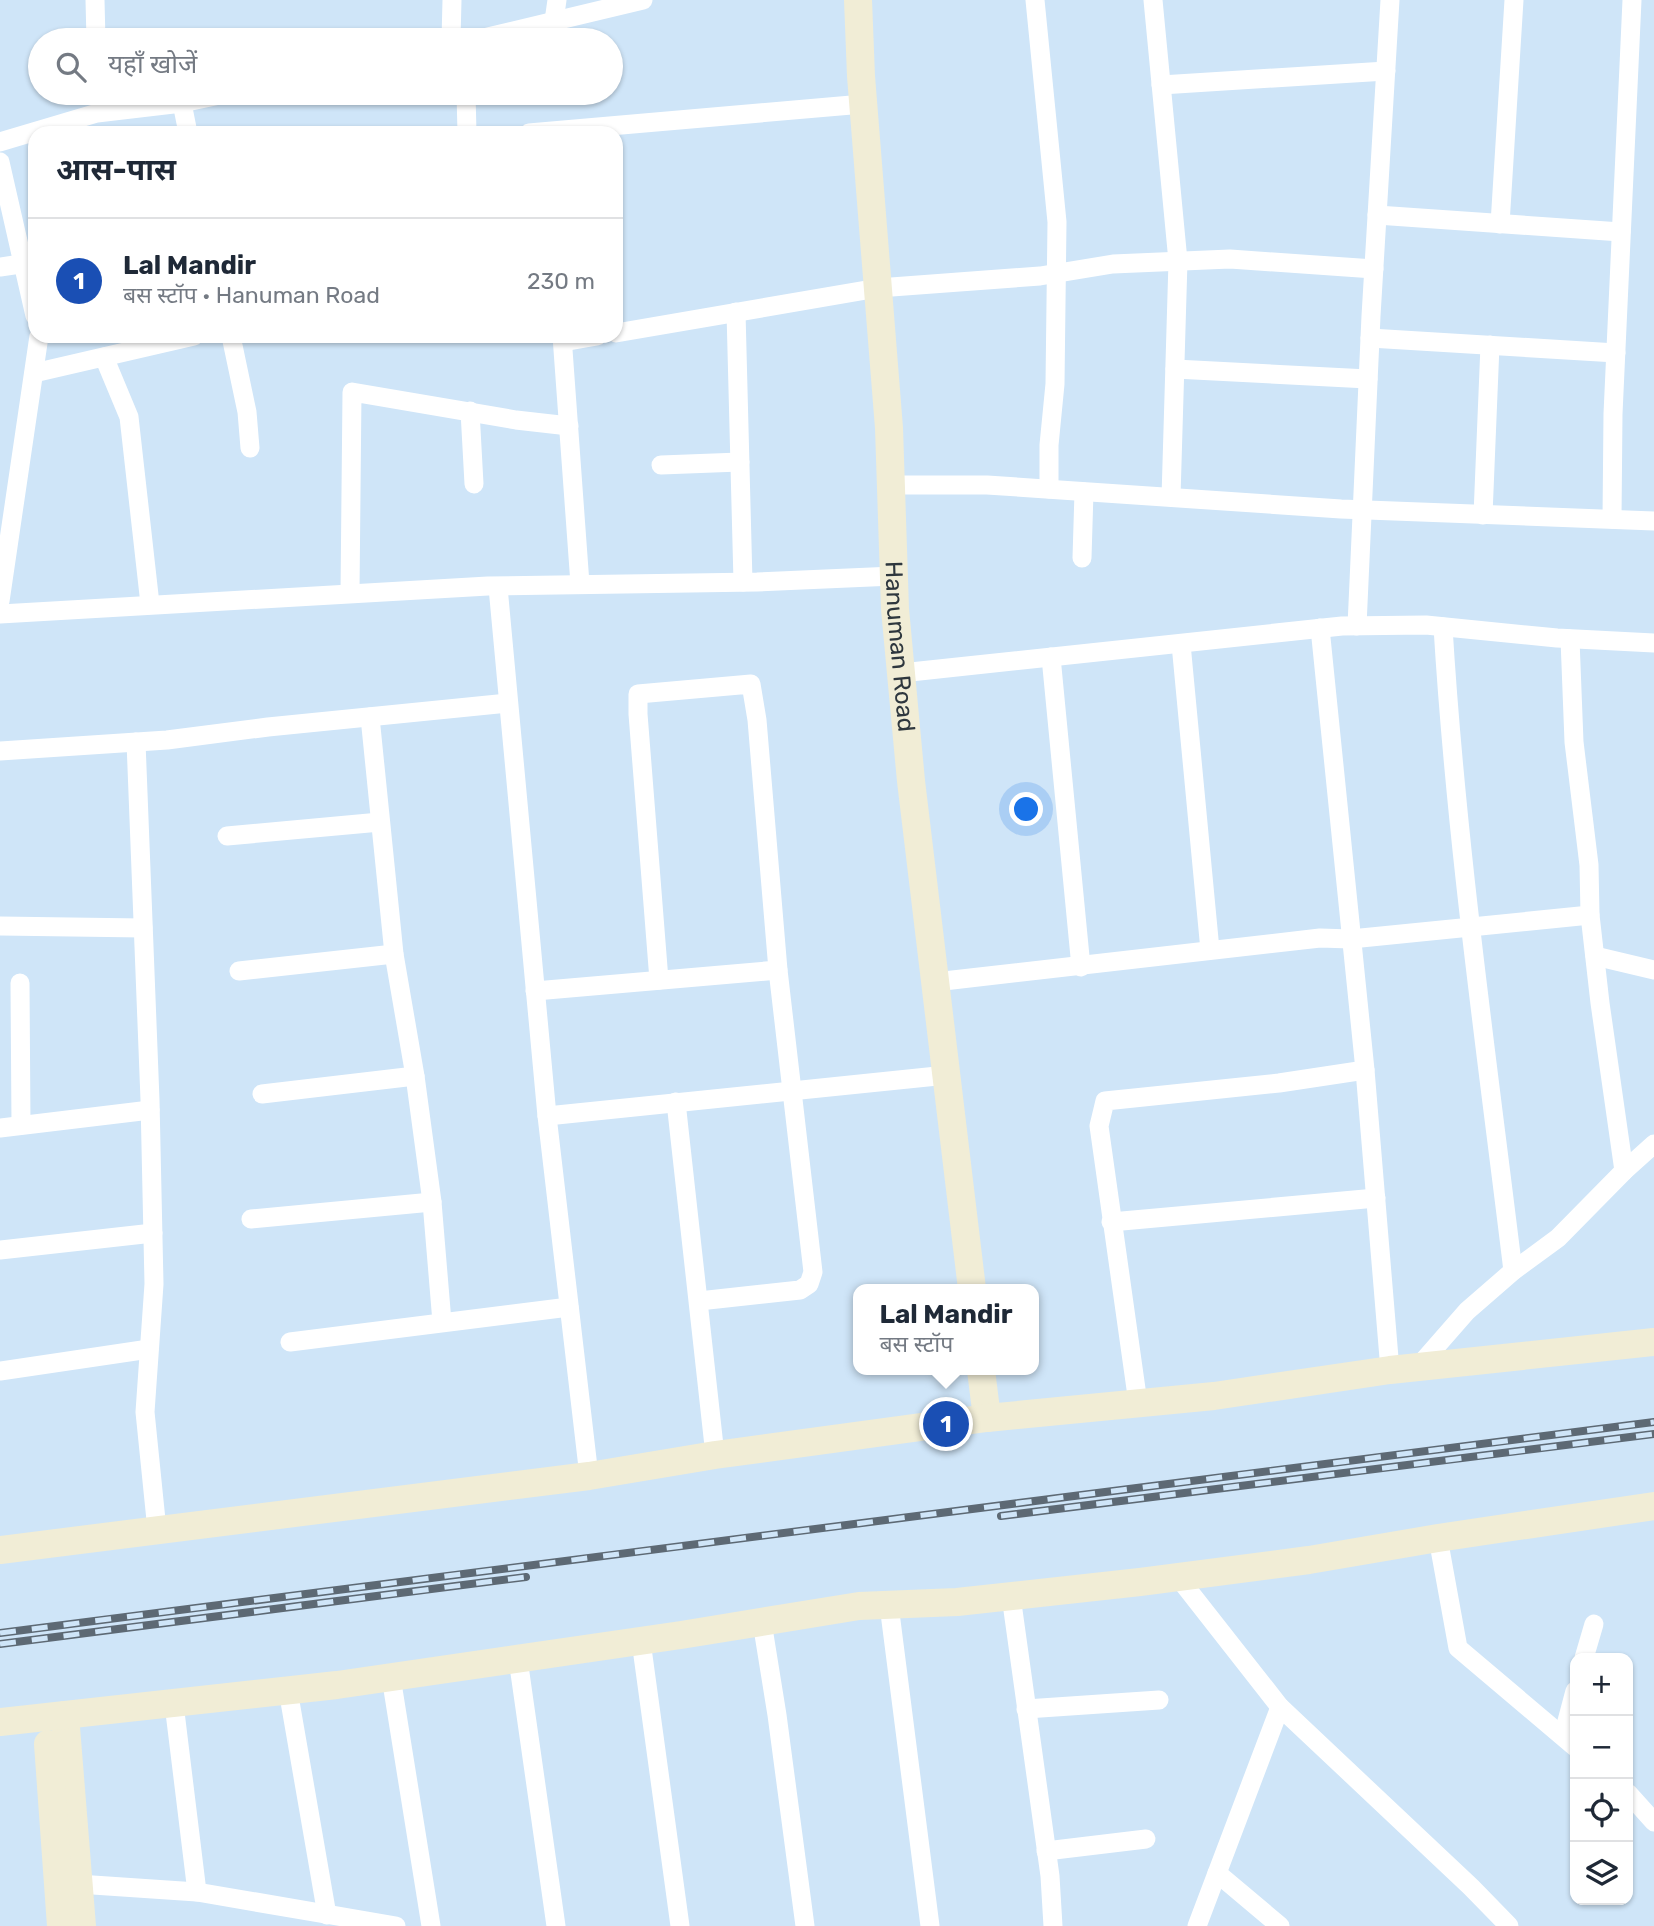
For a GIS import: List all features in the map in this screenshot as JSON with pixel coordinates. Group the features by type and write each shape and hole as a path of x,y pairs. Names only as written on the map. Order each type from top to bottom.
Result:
{"street":[{"path":"95,0 96,28"},
{"path":"452,0 452,28"},
{"path":"554,21 556,0"},
{"path":"525,28 643,0"},
{"name":"Hanuman Road","path":"858,0 901,673 911,781 971,1284"},
{"path":"1035,0 1057,222 1055,384 1049,445 1049,489"},
{"path":"1153,0 1178,261 1171,497"},
{"path":"1357,626 1370,338 1390,0"},
{"path":"1500,224 1514,0"},
{"path":"1612,519 1616,353 1632,0"},
{"path":"1161,85 1386,71"},
{"path":"614,126 863,104"},
{"path":"97,105 97,113"},
{"path":"54,126 97,113 165,105"},
{"path":"182,105 187,126"},
{"path":"466,105 467,126"},
{"path":"0,142 28,134"},
{"path":"0,162 28,260"},
{"path":"1377,215 1621,232"},
{"path":"623,332 878,288 1056,273 1113,264 1230,259 1374,269"},
{"path":"0,267 28,263"},
{"path":"736,312 743,582"},
{"path":"1370,338 1616,353"},
{"path":"0,601 4,542 38,343"},
{"path":"34,373 164,343"},
{"path":"232,343 247,412 250,448"},
{"path":"562,343 580,584"},
{"path":"1483,515 1490,345"},
{"path":"104,357 129,416 150,604"},
{"path":"1175,369 1368,379"},
{"path":"350,593 352,392 516,420 569,426"},
{"path":"470,411 474,484"},
{"path":"661,465 740,462"},
{"path":"890,485 986,485 1361,509 1654,521"},
{"path":"1082,558 1084,492"},
{"path":"0,614 488,586 743,582 894,576"},
{"path":"498,587 547,1116 589,1476"},
{"path":"901,673 1357,626 1443,627 1570,639 1654,643"},
{"path":"1443,627 1449,719 1471,926 1513,1271"},
{"path":"1320,628 1364,1070 1390,1370"},
{"path":"1570,639 1574,742 1589,865 1590,915 1624,1171"},
{"path":"1181,644 1210,950"},
{"path":"1051,657 1081,967"},
{"path":"659,981 638,694 751,684 757,720 778,970 813,1272 809,1284 800,1290 699,1301"},
{"path":"0,751 136,742 508,703"},
{"path":"370,717 394,954 415,1076 432,1202 442,1322"},
{"path":"136,742 154,1284 145,1412 158,1530"},
{"path":"227,835 380,822"},
{"path":"935,982 1320,938 1351,939 1590,915"},
{"path":"0,926 143,929"},
{"path":"239,971 394,954"},
{"path":"1595,956 1654,970"},
{"path":"535,991 778,970"},
{"path":"20,983 21,1125"},
{"path":"1138,1403 1099,1126 1105,1101 1279,1083 1364,1070"},
{"path":"547,1116 947,1075"},
{"path":"262,1094 415,1076"},
{"path":"676,1102 715,1455"},
{"path":"0,1128 150,1110"},
{"path":"1418,1367 1466,1311 1492,1292 1513,1271 1559,1238 1654,1144"},
{"path":"1111,1222 1376,1198"},
{"path":"251,1219 432,1202"},
{"path":"0,1250 153,1233"},
{"path":"290,1342 569,1307"},
{"path":"0,1550 589,1476 715,1455 986,1418 1214,1396 1390,1370 1654,1342"},
{"path":"0,1371 149,1349"},
{"path":"982,1375 986,1418"},
{"path":"0,1722 391,1677 859,1606 957,1602 1309,1560 1654,1506"},
{"path":"1438,1538 1458,1648 1569,1741"},
{"path":"1178,1577 1280,1707 1509,1926"},
{"path":"1011,1596 1046,1851 1053,1926"},
{"path":"888,1605 930,1926"},
{"path":"762,1622 805,1926"},
{"path":"1585,1653 1594,1624"},
{"path":"641,1641 680,1926"},
{"path":"517,1659 556,1926"},
{"path":"391,1677 431,1926"},
{"path":"288,1690 327,1915"},
{"path":"1027,1709 1158,1700"},
{"path":"174,1704 197,1892"},
{"path":"1197,1926 1280,1707"},
{"path":"55,1716 82,1926"},
{"path":"55,1716 61,1926"},
{"path":"1569,1741 1572,1716"},
{"path":"1633,1799 1654,1822"},
{"path":"1046,1851 1146,1839"},
{"path":"1217,1873 1280,1926"},
{"path":"78,1884 197,1892 396,1926"}],"railway":[{"path":"0,1633 1654,1422"},
{"path":"1001,1516 1654,1434"},
{"path":"0,1644 526,1577"}],"place":[{"name":"Lal Mandir","path":"946,1424"}]}
